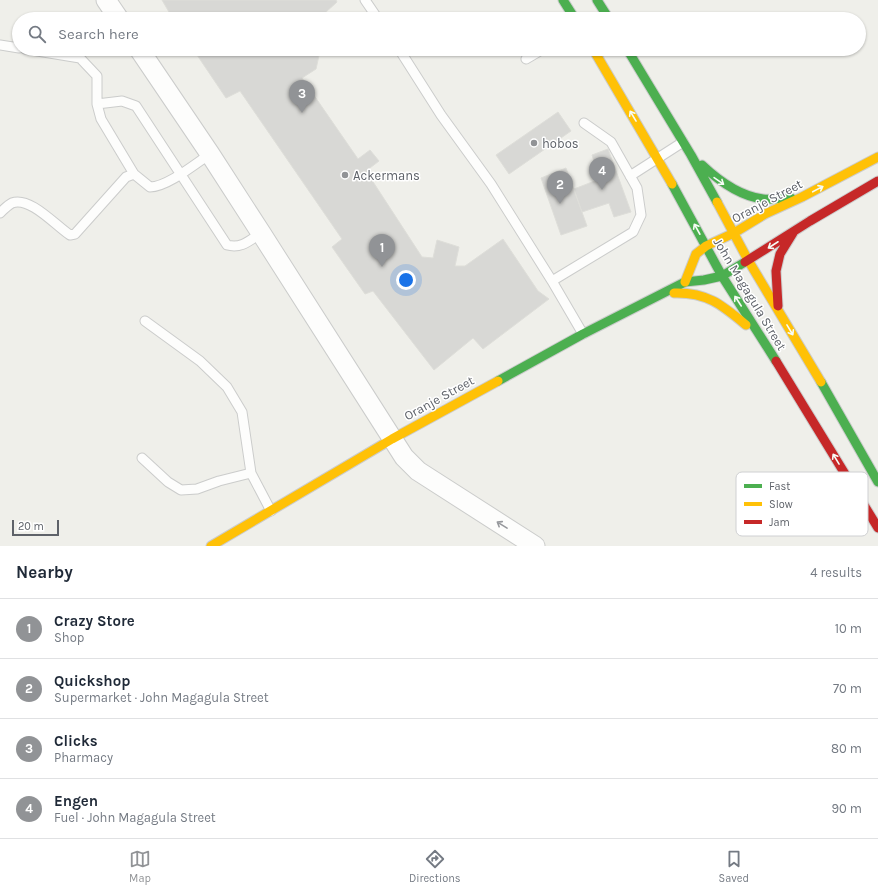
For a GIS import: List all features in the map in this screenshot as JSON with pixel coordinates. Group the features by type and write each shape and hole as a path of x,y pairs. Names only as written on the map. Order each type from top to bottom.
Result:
{"street":[{"path":"106,0 114,12"},
{"path":"564,0 571,12"},
{"path":"597,0 604,12"},
{"path":"144,56 210,154 404,457 418,471 535,546"},
{"name":"John Magagula Street","path":"597,56 658,158 722,276 762,338 844,472"},
{"name":"John Magagula Street","path":"631,56 691,155 748,260 878,482"},
{"path":"691,155 714,177 728,187 748,195 764,199 802,197"},
{"name":"Oranje Street","path":"685,282 696,254 706,246 734,233 765,214 802,197 878,157"},
{"name":"Oranje Street","path":"211,546 392,439 582,334 685,282 722,276 795,230 878,182"},
{"path":"779,312 776,271 780,254 795,230"},
{"path":"657,295 684,292 699,294 724,307 762,338"},
{"name":"John Magagula Street","path":"868,512 878,528"}],"lane":[{"path":"365,0 373,12"},
{"path":"0,45 12,47"},
{"path":"68,56 80,58 97,76 97,104 101,119 134,174 150,187 156,187 166,183 210,154"},
{"path":"403,56 441,115 491,184 552,281 582,334"},
{"path":"526,59 531,56"},
{"path":"97,104 122,101 136,106 227,245 234,247 240,246 261,233"},
{"path":"552,281 633,232 640,215 637,188 611,142 584,123"},
{"path":"630,176 683,142"},
{"path":"0,213 13,203 22,202 33,206 70,235 75,234 126,177 134,174"},
{"path":"145,321 200,361 227,387 242,412 252,473 271,510"},
{"path":"142,458 168,482 181,490 197,489 219,481 252,473"}],"building":[{"path":"162,0 336,0 337,2 326,12 169,12"},
{"path":"198,56 319,56 316,69 302,78 358,159 370,150 379,161 366,171 422,257 433,258 437,240 459,247 455,266 465,266 503,239 538,291 549,299 483,349 473,338 434,370 373,291 365,294 332,247 342,239 240,91 226,98"},
{"name":"hobos","path":"558,112 571,131 509,174 496,155"},
{"path":"608,149 631,212 614,217 609,203 582,212 574,189 600,179 592,155"},
{"path":"566,168 587,226 561,235 541,178"}],"traffic: fast":[{"path":"563,0 571,12"},
{"path":"597,0 605,12"},
{"path":"631,56 691,155 717,202"},
{"path":"702,165 722,182 746,195 763,199 791,198"},
{"path":"672,184 722,276 776,361"},
{"path":"498,381 583,334 685,282 722,276 745,262"},
{"path":"821,382 878,482"}],"traffic: slow":[{"path":"597,56 672,184"},
{"path":"685,282 696,254 706,246 734,233 765,214 802,197 878,157"},
{"path":"717,202 748,260 821,382"},
{"path":"674,293 686,293 705,297 729,311 746,325"},
{"path":"211,546 392,439 498,381"}],"traffic: jam":[{"path":"745,262 810,221 878,181"},
{"path":"778,306 776,271 780,254 793,233"},
{"path":"776,361 844,472"},
{"path":"868,512 878,528"}],"place":[{"name":"Clicks","path":"302,113"},
{"name":"hobos","path":"534,143"},
{"name":"Ackermans","path":"345,175"},
{"name":"Engen","path":"602,190"},
{"name":"Quickshop","path":"560,204"},
{"name":"Crazy Store","path":"382,267"}]}
